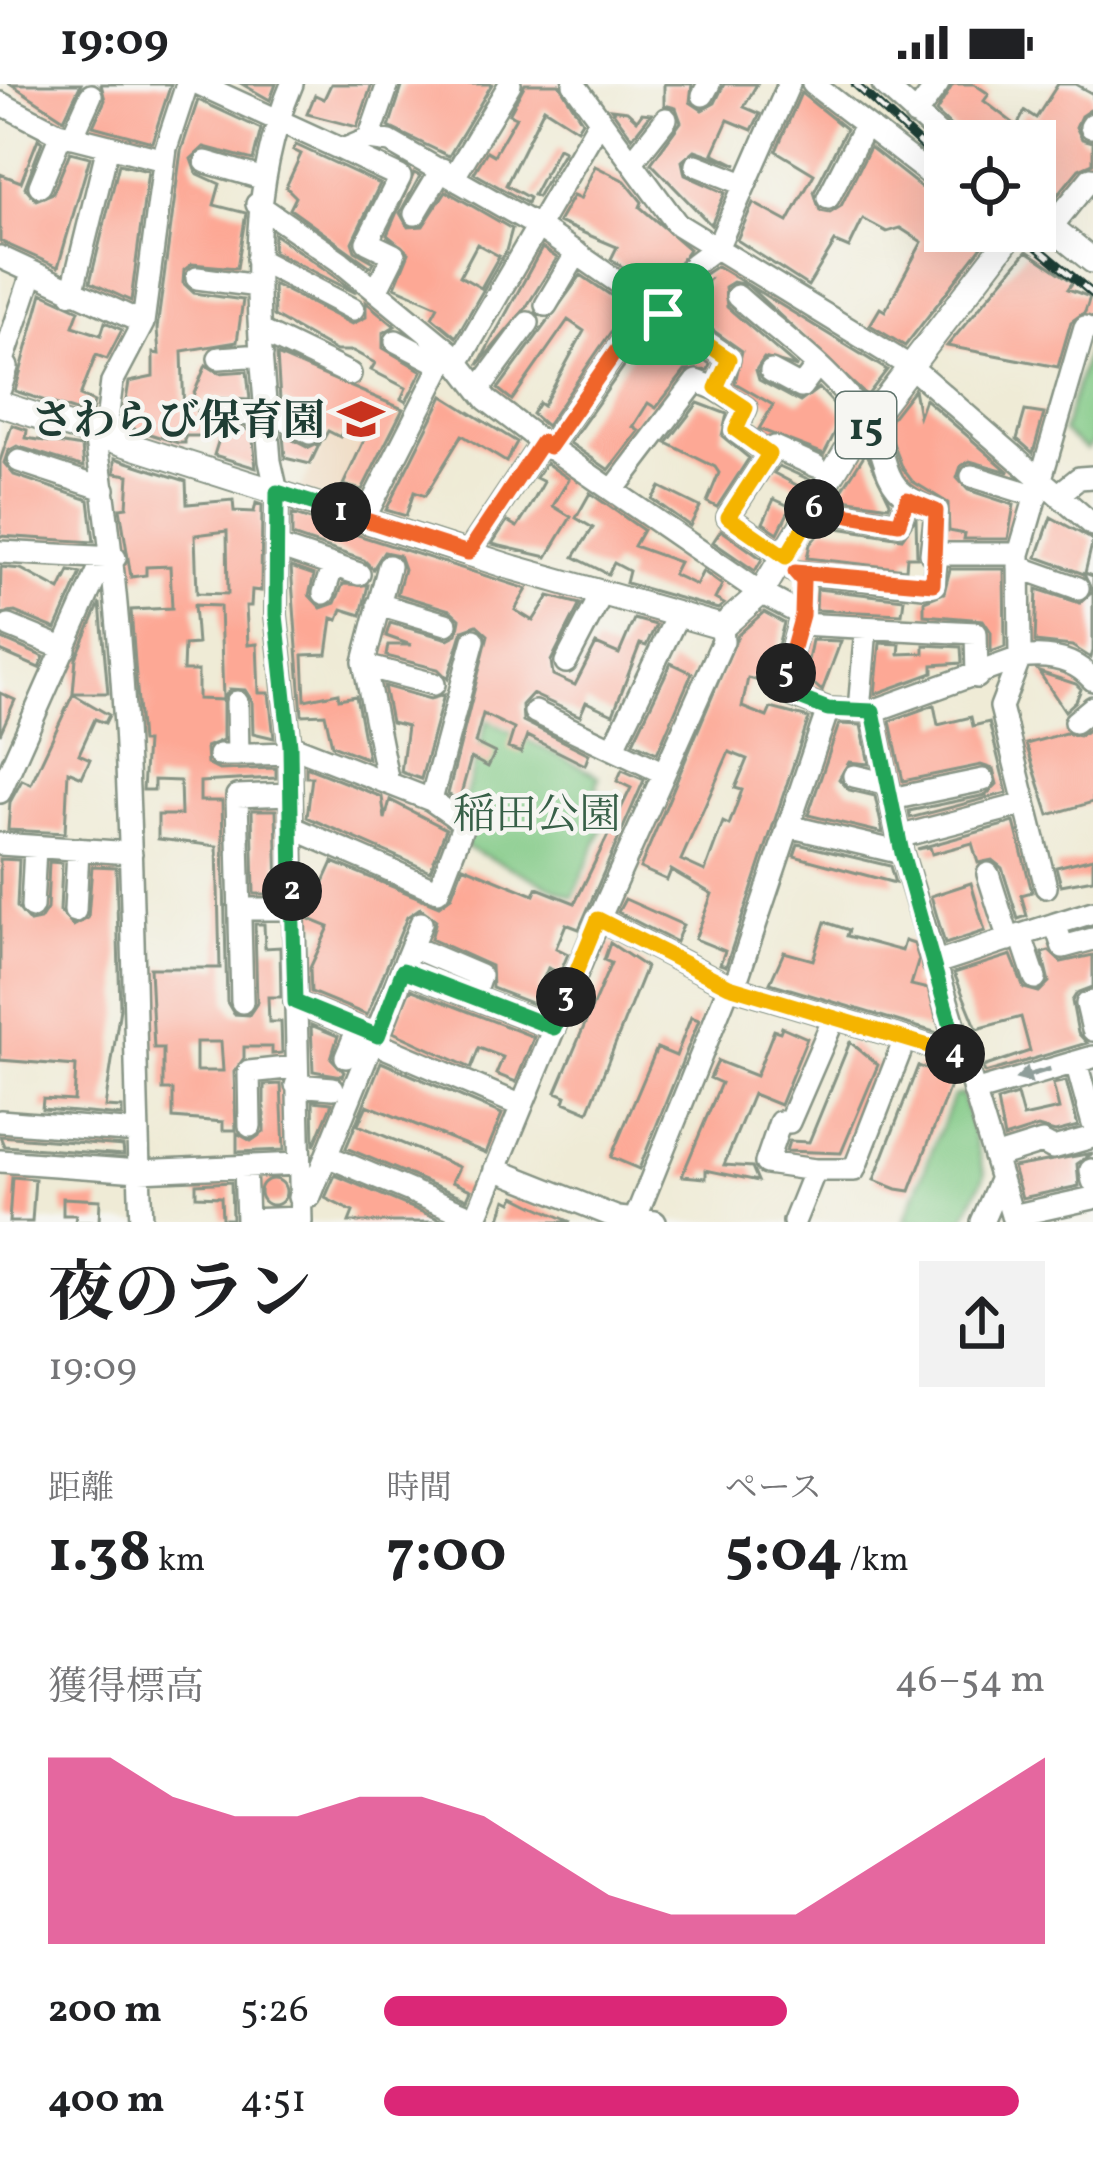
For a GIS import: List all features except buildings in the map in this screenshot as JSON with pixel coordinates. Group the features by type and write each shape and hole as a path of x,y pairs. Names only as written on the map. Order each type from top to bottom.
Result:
{"main road":[{"path":"1056,242 1093,261"},
{"name":"15","path":"722,627 788,563 814,508 868,422 1007,252"},
{"path":"0,404 676,618 722,627"}],"street":[{"path":"141,1222 131,853 100,436 112,382 143,323 164,160 187,84"},
{"path":"199,84 400,177 367,242 394,255 376,291"},
{"path":"292,84 261,178 257,260 266,412 277,492 276,615 290,749 300,1212"},
{"path":"369,139 388,84"},
{"path":"415,214 510,84"},
{"path":"574,84 677,224 911,367 1046,492 1093,525"},
{"path":"468,553 545,444 694,264 718,246 789,84"},
{"path":"813,84 924,170"},
{"path":"884,84 924,123"},
{"path":"915,115 938,84"},
{"path":"40,186 91,95"},
{"path":"0,103 67,135 164,160"},
{"path":"364,519 450,359 600,119"},
{"path":"632,162 666,119"},
{"path":"828,198 865,125"},
{"path":"343,150 369,139 390,142 537,226 729,359 716,388"},
{"path":"71,293 108,146"},
{"path":"206,162 261,178"},
{"path":"696,165 744,184"},
{"path":"1056,205 1091,178"},
{"path":"257,204 376,291 545,444 800,620 976,633 977,677"},
{"path":"546,305 577,254"},
{"path":"0,257 143,323"},
{"path":"257,260 353,309"},
{"path":"0,389 8,367 3,361 32,274"},
{"path":"197,278 258,286"},
{"path":"737,296 817,366 868,422 891,481 907,499 936,511 931,554 1019,561 1078,588"},
{"path":"479,389 528,323"},
{"path":"1046,887 1000,707 1021,658 1019,561 1046,492 1085,327"},
{"path":"261,331 350,374"},
{"path":"396,341 450,359"},
{"path":"219,358 262,356"},
{"path":"771,371 802,387 817,366"},
{"path":"613,490 696,381 746,408 736,430 769,454"},
{"path":"212,412 266,412 310,433"},
{"path":"816,466 774,447 728,517 788,563 803,581 800,620 786,671 789,694 828,709 866,711 1044,654 1074,664 1093,680"},
{"path":"20,461 104,489"},
{"path":"972,476 1046,492 1093,477"},
{"path":"814,508 899,523 907,499"},
{"path":"278,547 358,574"},
{"path":"0,552 110,558"},
{"path":"788,563 924,586 933,584 937,557"},
{"path":"0,792 9,751 110,558"},
{"path":"324,593 333,565"},
{"path":"388,783 364,666 389,566"},
{"path":"566,662 602,595"},
{"path":"377,604 446,624"},
{"path":"613,749 676,618"},
{"path":"9,626 64,649"},
{"path":"327,1156 475,1220 598,919 723,641 722,627"},
{"path":"866,628 866,711 959,1055 1013,1219 1093,1198"},
{"path":"431,800 474,640"},
{"path":"364,666 434,684"},
{"path":"237,702 228,755 290,749 431,800 464,823 439,891 291,827"},
{"path":"1075,722 1093,707"},
{"path":"635,1221 732,987 828,709"},
{"path":"535,712 664,773"},
{"path":"854,776 890,792 983,780"},
{"path":"242,1002 238,796 291,794"},
{"path":"786,831 900,845 1025,804"},
{"path":"0,844 131,853"},
{"path":"32,907 35,847"},
{"path":"75,911 77,849"},
{"path":"988,874 1035,978"},
{"path":"240,909 293,909"},
{"path":"933,964 1093,912"},
{"path":"598,919 732,987 959,1055"},
{"path":"244,1167 247,1220 300,1212 421,922"},
{"path":"1055,924 1063,947 1093,939"},
{"path":"412,947 480,976 473,997"},
{"path":"403,970 554,1028"},
{"path":"295,1002 522,1106"},
{"path":"1093,1002 1087,1004 1093,1030"},
{"path":"834,1018 790,1122 780,1121 766,1163 854,1170 905,1039"},
{"path":"346,1057 371,1036"},
{"path":"974,1092 1084,1059 1093,1124"},
{"path":"250,1126 249,1072 296,1076 333,1088"},
{"path":"0,1121 138,1132"},
{"path":"982,1222 997,1168 1042,1142 1054,1148 1093,1137"},
{"path":"0,1162 139,1171 298,1164"},
{"path":"495,1169 635,1221 656,1222"},
{"path":"794,1222 815,1170"}],"shaded area":[{"path":"353,390 406,417 361,509 300,490"}],"green space":[{"path":"1093,331 1093,443 1086,450 1063,432"},
{"name":"稲田公園","path":"487,720 599,776 596,791 615,799 573,897 464,846 473,816 462,809"},
{"path":"962,1094 985,1174 963,1222 904,1222 953,1096"}],"railway":[{"path":"855,84 924,148"},
{"path":"1043,252 1093,294"}],"place":[{"name":"さわらび保育園","path":"361,419"}],"route":[{"path":"649,304 663,314 729,359 716,388 746,408 736,430 769,454 728,517 786,557 814,508 883,523 899,523 907,499 936,511 933,584 795,572 803,581 802,615 786,671 789,694 828,709 873,711 902,853 959,1055 729,986 598,919 554,1028 403,970 378,1036 295,1002 290,745 276,615 277,492 468,553 542,442 549,447 649,304"}]}
